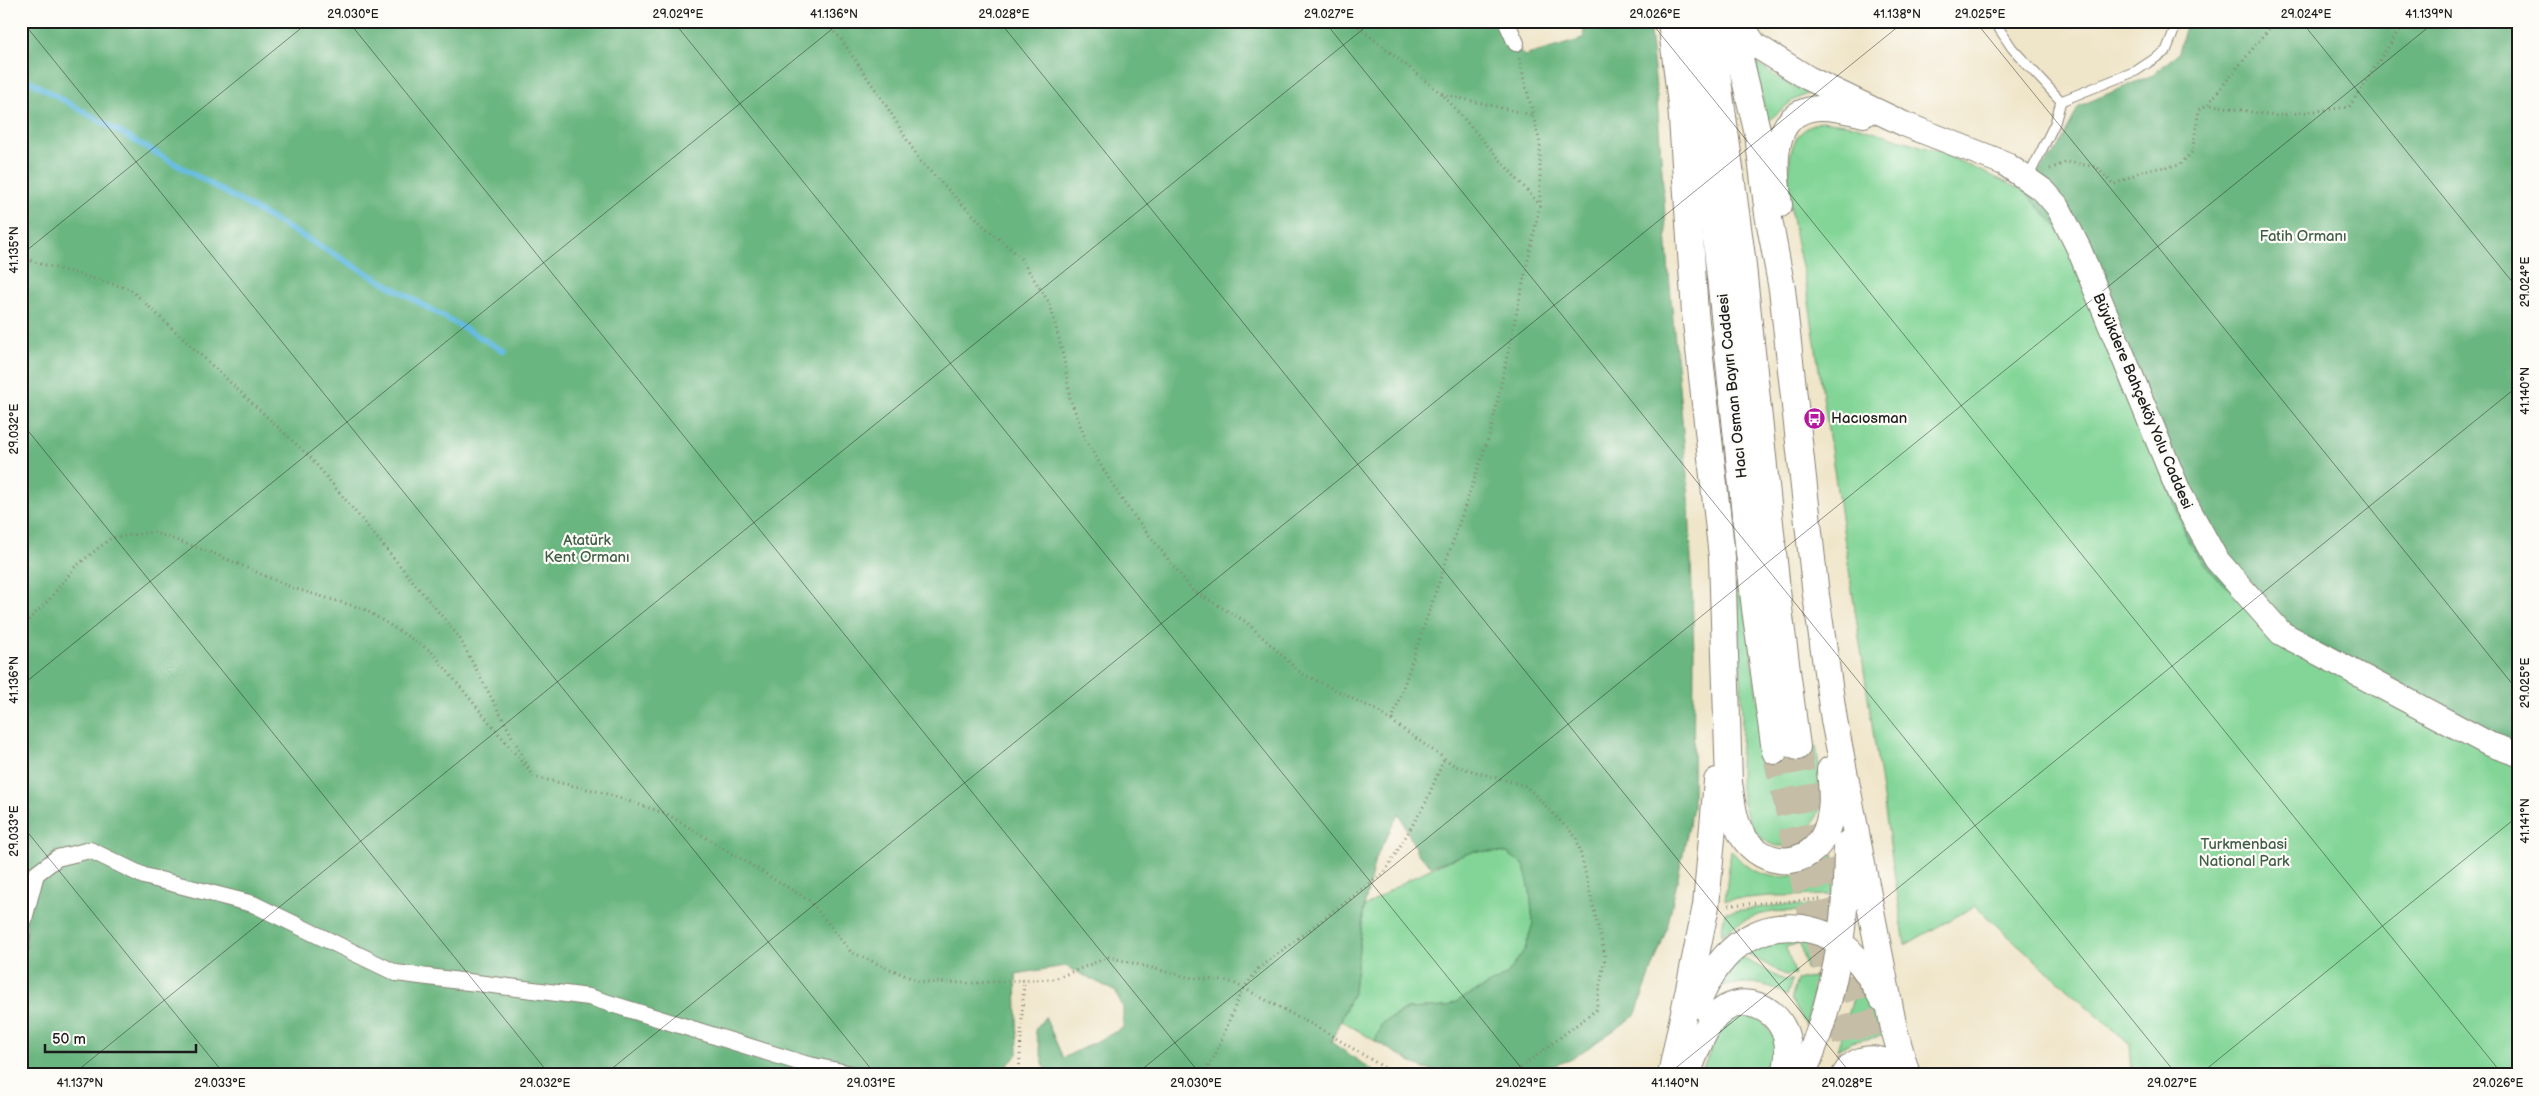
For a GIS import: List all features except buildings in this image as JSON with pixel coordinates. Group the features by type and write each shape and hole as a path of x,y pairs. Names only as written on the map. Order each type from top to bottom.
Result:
{"main road":[{"path":"1671,21 1681,104 1695,313 1722,557 1725,703 1729,783 1735,818 1741,833 1751,848 1762,856 1776,860 1791,860 1806,855 1815,848 1825,832 1833,799 1830,762 1834,720"},
{"name":"Hacı Osman Bayırı Caddesi","path":"1689,21 1697,59 1755,609 1786,749 1778,599 1742,257 1710,21"},
{"path":"1731,21 1758,134 1768,214 1782,289 1816,595 1834,720 1894,1028"},
{"name":"Büyükdere Bahçeköy Yolu Caddesi","path":"1739,21 1755,45 1772,58 1808,78 1904,124 2004,163 2044,191 2058,207 2079,248 2179,492 2216,559 2281,633 2489,744 2518,754"},
{"name":"Büyükdere Bahçeköy Yolu Caddesi","path":"1782,289 1781,215 1776,155 1779,139 1784,128 1792,119 1804,112 1818,108 1834,109 1904,124"},
{"path":"1678,1069 1706,906 1716,811 1718,752 1725,703"},
{"path":"1802,1075 1821,1028 1830,999 1840,943 1845,901 1847,787"},
{"path":"1678,1069 1711,973 1738,943 1757,933 1788,926 1812,930 1833,937 1857,958 1884,1000 1907,1075"},
{"path":"1678,1069 1712,1022 1725,1010 1741,1003 1756,1004 1770,1011 1781,1023 1787,1038 1788,1052 1785,1075"},
{"path":"1845,1075 1858,1062 1875,1058 1897,1067 1904,1075"}],"street":[{"path":"1506,21 1516,43"},
{"path":"21,947 23,923 36,874 56,858 90,850 144,876 253,904 396,973 588,997 805,1064 856,1075"}],"lane":[{"path":"1994,21 2012,48 2061,101"},
{"path":"2061,101 2136,71 2166,51 2178,21"},
{"path":"2028,178 2055,123 2061,101"}],"path":[{"path":"824,21 841,39 920,161 984,226 1019,256 1050,304 1064,359 1070,398 1087,443 1124,503 1193,591 1245,621 1301,673 1392,720 1455,766 1526,786 1578,838 1605,956 1596,1010 1511,1075"},
{"path":"1351,21 1442,94 1540,205"},
{"path":"2028,178 2067,162 2097,168 2113,185 2144,170 2180,165 2192,152 2199,110 2208,104 2275,21"},
{"path":"2208,104 2274,116 2349,107 2396,35 2408,21"},
{"path":"1392,720 1491,430 1540,205 1540,142 1516,43"},
{"path":"1442,94 1532,115"},
{"path":"21,258 130,289 310,457 459,637 534,777"},
{"path":"21,627 49,600 75,567 111,538 153,532 215,554 294,588 364,609 431,651 534,777 601,792 667,814 810,902 851,952 920,982 974,983 1054,979 1109,957 1187,977 1232,982 1326,1032 1396,1075"},
{"path":"1203,1075 1216,1053 1240,994 1258,969 1385,872 1426,802 1444,759"},
{"path":"1706,906 1789,900 1845,901"},
{"path":"1019,1075 1024,980"}],"green space":[{"name":"Atatürk Kent Ormanı","path":"21,21 1494,21 1524,56 1583,39 1585,21 1649,21 1657,98 1669,275 1689,498 1694,653 1693,807 1667,928 1635,1016 1570,1060 1525,1075 1455,1075 1424,1069 1375,1041 1382,1023 1407,1009 1446,1007 1507,975 1525,949 1533,923 1530,890 1524,865 1507,853 1475,851 1432,866 1418,854 1399,813 1375,859 1364,908 1354,990 1331,1042 1379,1075 1046,1075 1035,1030 1045,1017 1063,1058 1123,1028 1123,1007 1115,991 1065,966 1016,974 1018,1054 998,1075 21,1075"},
{"name":"Fatih Ormanı","path":"2187,21 2518,21 2518,748 2267,617 2216,578 2190,545 2080,251 2023,190 2059,147 2079,106 2153,75 2179,52"},
{"path":"1755,62 1784,82 1809,93 1792,101 1767,122"},
{"name":"Turkmenbasi National Park","path":"1821,121 1853,125 1937,151 2023,190 2080,251 2190,545 2216,578 2518,748 2518,1075 2132,1075 2130,1045 1975,906 1905,945 1807,289 1795,235 1789,194 1790,156 1795,141 1803,131"},
{"path":"1741,576 1765,757 1816,747 1821,787 1819,810 1807,834 1798,841 1788,845 1778,846 1767,842 1758,835 1750,822 1742,797 1740,770 1742,699 1736,577"},
{"path":"1731,850 1748,867 1759,873 1782,877 1805,873 1816,868 1834,854 1833,895 1769,896 1725,900"},
{"path":"1475,851 1507,853 1524,865 1530,890 1533,923 1525,949 1507,975 1446,1007 1406,1009 1382,1023 1375,1041 1341,1020 1354,990 1364,908 1390,890 1417,875"},
{"path":"1781,905 1831,906 1830,917 1800,912 1772,912 1746,919 1721,935 1725,912"},
{"path":"1788,936 1821,945 1825,950 1819,967 1806,969 1800,943 1786,947 1795,974 1785,975 1744,952"},
{"path":"1739,956 1784,980 1792,980 1787,996 1761,984 1752,983 1735,984 1716,989"},
{"path":"1818,975 1806,1025 1791,999 1797,980"},
{"path":"1859,979 1874,1003 1882,1036 1851,1042 1837,1050"},
{"path":"1736,1013 1753,1013 1776,1040 1778,1054 1773,1075 1700,1075 1722,1023"}],"waterway":[{"path":"21,76 504,351"}],"tunnel":[{"path":"1797,747 1818,853 1879,1075"},
{"path":"1775,751 1812,918 1855,1075"}],"place":[{"name":"Hacıosman","path":"1815,418"}]}
